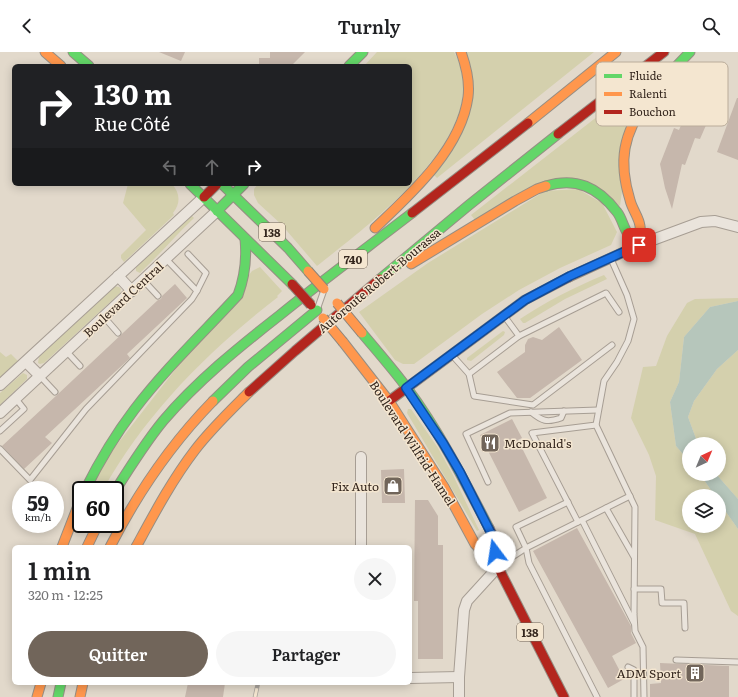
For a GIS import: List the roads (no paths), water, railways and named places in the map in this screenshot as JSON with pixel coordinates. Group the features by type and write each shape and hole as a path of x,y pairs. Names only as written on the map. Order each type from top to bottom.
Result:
{"main road":[{"path":"45,52 59,64"},
{"path":"73,52 87,64"},
{"path":"351,64 363,52"},
{"path":"358,255 372,231 394,210 430,171 446,152 458,131 465,112 469,86 466,64 461,52"},
{"name":"740","path":"603,62 616,52"},
{"name":"Autoroute Robert-Bourassa","path":"651,62 664,52"},
{"path":"680,62 690,52"},
{"name":"740","path":"122,481 146,443 178,404 198,383 237,349 277,316 358,255 596,68"},
{"name":"Autoroute Robert-Bourassa","path":"137,545 179,472 218,424 246,395 284,360 365,291 484,193 596,105"},
{"path":"633,126 626,141 623,172 631,206 640,226 639,245"},
{"path":"365,291 433,252 515,201 537,189 552,184 575,183 587,186 598,192 617,212 628,234 639,245"},
{"name":"Boulevard Wilfrid-Hamel","path":"192,186 245,240 292,284 343,342 389,401 444,487 475,544 498,567"},
{"name":"Boulevard Central","path":"204,197 215,186"},
{"name":"Boulevard Wilfrid-Hamel","path":"224,186 288,248 362,333 406,388 443,443 493,537 498,567 564,697"},
{"name":"Boulevard Central","path":"217,211 242,186"},
{"path":"89,481 100,459 121,426 142,399 238,296 245,280 247,261 245,240"},
{"path":"389,401 525,300 550,286 639,245"},
{"path":"111,545 119,528 151,475 198,415 226,386 316,310"},
{"path":"63,545 72,521"},
{"path":"88,545 94,533"},
{"path":"37,697 40,685"},
{"path":"58,697 61,685"},
{"path":"80,697 83,685"}],"street":[{"name":"Boulevard Central","path":"0,386 204,197"},
{"name":"Boulevard Central","path":"0,413 144,281 217,211"},
{"path":"639,245 701,222 715,221 738,227"},
{"path":"118,276 132,291"},
{"path":"26,362 40,376"},
{"path":"361,457 361,545"},
{"path":"459,697 458,676 464,610 467,601 498,567"},
{"path":"412,678 458,676"}],"lane":[{"path":"0,450 30,480 86,409 192,300 206,273 188,254"},
{"path":"610,258 627,295 634,319 628,341 617,362 604,381 596,425 635,507 635,631 644,647 644,697"},
{"path":"166,259 197,291"},
{"path":"144,281 158,296"},
{"path":"316,310 324,289"},
{"path":"469,374 519,336 606,293 619,312"},
{"path":"503,315 519,336"},
{"path":"104,317 118,333"},
{"path":"451,354 469,374 474,396 533,405 612,345"},
{"path":"66,351 80,366"},
{"path":"40,376 55,392"},
{"path":"0,431 24,409 16,399"},
{"path":"488,482 466,434 510,413 598,410"},
{"path":"531,412 539,419 551,422 561,418 564,411"},
{"path":"596,425 532,433 635,625"},
{"path":"498,567 526,548 630,496"},
{"path":"568,502 516,527 526,548 529,563 597,697"},
{"path":"606,508 635,558"},
{"path":"634,589 661,589 662,603 684,603 686,628"},
{"path":"676,660 738,662"},
{"path":"628,667 634,670 634,697"}],"railway":[{"path":"255,697 258,685"}],"place":[{"name":"McDonald's","path":"490,443"},
{"name":"Fix Auto","path":"393,486"},
{"name":"ADM Sport","path":"695,673"}]}
